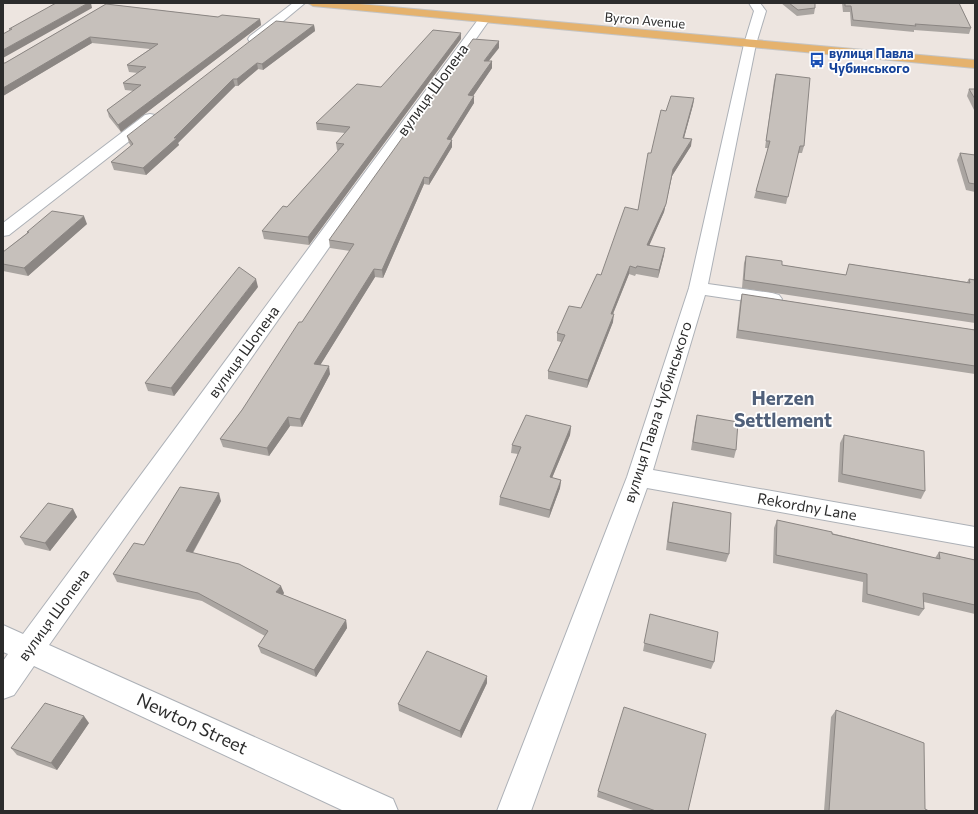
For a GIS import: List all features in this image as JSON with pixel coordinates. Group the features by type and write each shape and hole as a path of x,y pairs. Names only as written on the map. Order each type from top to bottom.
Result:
{"main road":[{"name":"Byron Avenue","path":"313,3 975,64"}],"street":[{"path":"243,47 300,3"},
{"name":"вулиця Павла Чубинського","path":"514,811 639,478 698,288 750,44 760,11 754,3"},
{"name":"вулиця Шопена","path":"3,685 16,644 484,19"},
{"path":"3,231 161,110"},
{"path":"698,288 790,302"},
{"name":"Rekordny Lane","path":"639,478 975,537"},
{"name":"Newton Street","path":"16,644 381,811"}],"building":[{"path":"56,3 88,3 3,50 3,34 12,29 9,29"},
{"path":"789,3 815,3 815,8 798,10"},
{"path":"845,3 959,3 971,28 915,24 916,26 853,20 851,6 845,6"},
{"path":"106,4 218,17 222,15 260,19 118,125 107,110 141,85 123,83 146,67 127,65 158,44 90,37 3,88 3,63"},
{"path":"276,21 314,25 262,64 257,63 237,79 233,79 174,138 177,138 143,168 111,162 133,144 127,136"},
{"path":"433,30 461,33 308,237 262,231 283,206 287,207 344,144 336,143 350,127 316,123 357,84 381,87"},
{"path":"473,39 499,41 484,61 492,61 468,95 474,96 447,139 452,140 429,178 424,177 382,270 374,269 314,364 329,366 300,419 288,417 267,448 220,439 242,410 299,322 302,322 354,244 329,240"},
{"path":"776,74 810,78 804,146 800,146 788,197 756,191 770,141 766,141"},
{"path":"969,89 975,89 975,99"},
{"path":"671,96 694,98 683,138 692,139 673,169 666,204 647,245 665,248 659,270 630,266 611,314 614,314 588,380 548,371 565,335 557,333 569,306 581,308 597,274 601,275 625,207 638,210 648,153 651,153 661,110 666,111"},
{"path":"960,153 975,155 975,184 969,183"},
{"path":"52,211 84,216 24,268 3,264 3,252 29,232 27,232"},
{"path":"746,256 782,261 782,265 846,275 849,264 970,283 969,279 975,280 975,315 744,280"},
{"path":"239,267 256,279 171,388 145,383"},
{"path":"742,294 975,330 975,366 738,330"},
{"path":"526,415 571,426 550,477 561,480 550,510 500,497 521,447 512,445"},
{"path":"697,415 738,422 736,450 693,442"},
{"path":"844,435 924,451 925,491 842,474"},
{"path":"180,487 219,493 186,551 239,564 281,586 276,592 346,620 314,670 258,646 268,631 198,593 113,574 134,543 144,545"},
{"path":"673,502 731,513 729,554 668,542"},
{"path":"48,503 73,509 45,543 20,537"},
{"path":"777,520 940,559 939,552 975,560 975,605 923,593 924,609 867,594 867,574 776,555"},
{"path":"650,614 718,632 714,662 644,643"},
{"path":"427,651 487,676 460,731 398,704"},
{"path":"45,703 84,716 51,763 11,748"},
{"path":"624,707 706,734 688,811 656,811 598,791"},
{"path":"836,710 924,743 925,809 929,811 829,811"}],"place":[{"name":"вулиця Павла Чубинського","path":"817,60"}],"district":[{"name":"Herzen Settlement","path":"783,409"}]}
